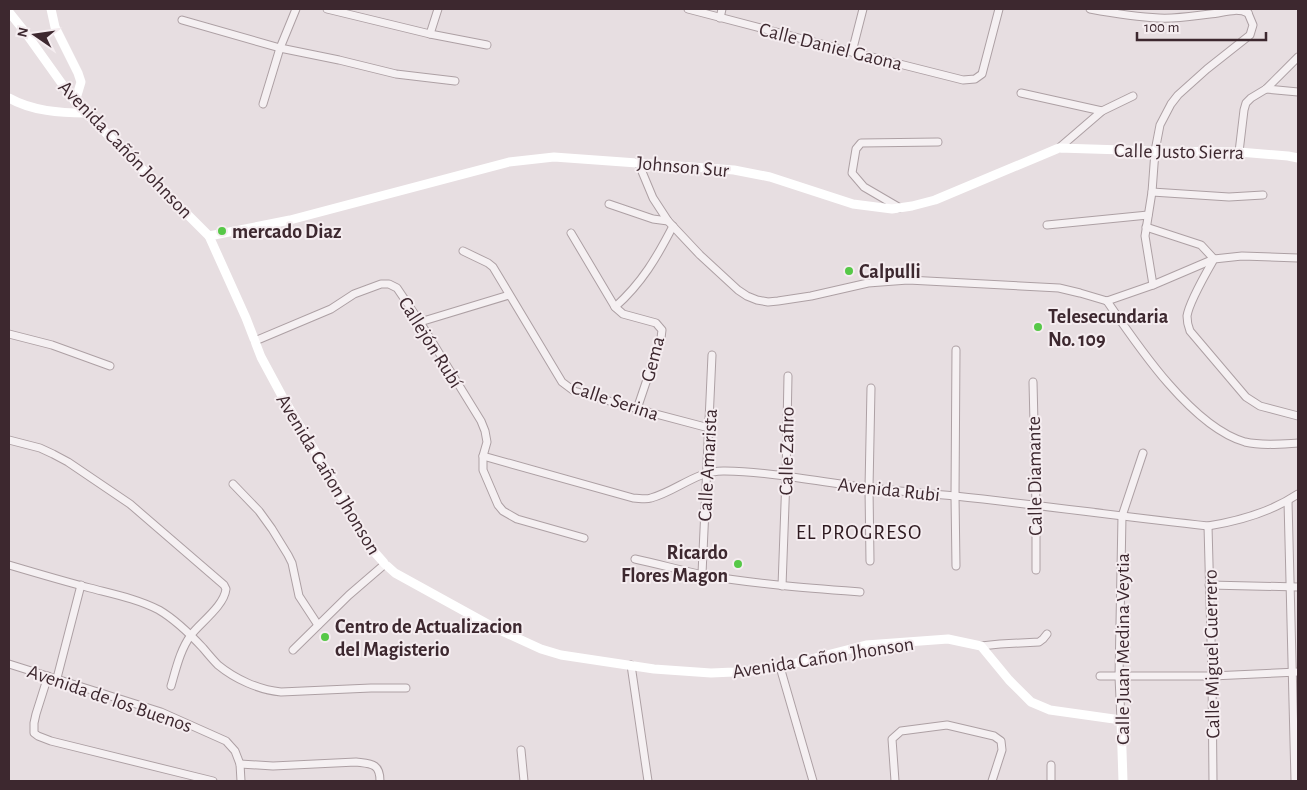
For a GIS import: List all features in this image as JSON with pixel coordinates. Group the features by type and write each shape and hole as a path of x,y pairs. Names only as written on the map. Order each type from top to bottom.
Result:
{"main road":[{"path":"51,9 55,27 81,82 76,102"},
{"name":"Avenida Cañón Johnson","path":"9,12 86,114 184,209 209,236"},
{"path":"9,98 35,108 64,113 86,114"},
{"name":"Calle Justo Sierra","path":"1058,148 1239,152 1298,158"},
{"name":"Johnson Sur","path":"209,236 290,220 509,162 554,157 734,170 770,176 852,204 892,209 935,200 1058,148"},
{"name":"Avenida Cañon Jhonson","path":"209,236 246,318 261,357 370,547 395,573 493,627 541,650 570,657 654,669 711,673 741,672 780,667 866,645 948,639 981,646"},
{"path":"981,646 1009,680 1031,702 1050,710 1121,720"},
{"name":"Calle Juan Medina Veytia","path":"1121,720 1123,781"}],"street":[{"path":"263,104 280,48 296,9"},
{"path":"327,9 430,34 487,45"},
{"path":"430,34 438,9"},
{"name":"Calle Daniel Gaona","path":"688,9 963,80 975,79 982,74 999,9"},
{"path":"720,18 722,9"},
{"path":"852,52 863,9"},
{"path":"1090,9 1160,18 1212,11 1250,11 1253,25 1250,35 1178,94 1160,125 1146,227 1146,242 1153,285"},
{"path":"182,20 280,48 396,74 455,81"},
{"path":"1239,152 1246,103 1266,89 1298,58"},
{"path":"1266,89 1298,92"},
{"path":"1021,93 1102,111"},
{"name":"Johnson Sur","path":"1058,148 1102,111 1133,96"},
{"path":"900,208 864,188 852,173 856,149 861,143 938,142"},
{"path":"638,162 653,198 671,223 700,256 738,290 747,296 768,302 810,296 868,283 908,280 1059,288 1107,301 1153,285 1214,259 1242,256 1298,258"},
{"path":"1152,192 1229,197 1263,195"},
{"path":"608,204 671,223"},
{"path":"1047,225 1148,215"},
{"path":"571,233 615,307 627,296 654,262 671,223"},
{"path":"1146,227 1201,245 1214,259"},
{"name":"Calle Serina","path":"463,251 488,263 497,273 562,382 574,391 709,428"},
{"path":"1214,259 1189,309 1187,318 1190,331 1246,397 1260,406 1298,416"},
{"name":"Callejón Rubí","path":"255,341 331,309 354,294 381,284 389,284 397,288 481,421 487,442 483,456 483,470 498,505 503,511 517,519 584,538"},
{"path":"420,322 509,295"},
{"path":"1107,301 1142,351 1173,389 1200,416 1226,434 1244,442 1261,444 1298,443"},
{"name":"Gema","path":"615,307 624,314 656,323 662,330 637,409"},
{"path":"9,334 52,345 110,366"},
{"path":"956,350 956,566"},
{"name":"Calle Amarista","path":"702,574 712,355"},
{"name":"Calle Zafiro","path":"782,586 788,376"},
{"name":"Calle Diamante","path":"1033,382 1036,570"},
{"path":"870,561 871,388"},
{"path":"9,440 40,448 54,454 122,499 219,579 226,589 219,604 191,635 179,657 171,686"},
{"name":"Calle Juan Medina Veytia","path":"1121,720 1119,677 1122,516 1143,453"},
{"name":"Avenida Rubi","path":"483,456 642,499 661,494 706,473 725,471 756,473 869,488 955,496 1208,526 1251,517 1288,501 1298,494"},
{"path":"233,484 259,511 288,555 292,563 299,596 318,625"},
{"path":"1288,501 1294,587 1295,781"},
{"name":"Calle Miguel Guerrero","path":"1208,526 1213,781"},
{"path":"635,559 702,574 782,586 860,592"},
{"path":"293,650 348,595 385,564"},
{"path":"9,565 136,600 159,610 173,619 191,635 226,671 268,690 281,692 406,688"},
{"path":"57,678 81,585"},
{"path":"1209,585 1294,587"},
{"path":"981,646 1039,642 1047,634"},
{"name":"Avenida de los Buenos","path":"9,664 161,712 226,741 235,751 240,764"},
{"path":"631,665 648,781"},
{"path":"780,667 813,781"},
{"path":"1100,676 1212,676 1295,672"},
{"path":"48,676 34,722 34,733 38,736 51,741 214,781"},
{"path":"895,781 892,739 901,731 946,725 994,736 1001,741 1002,750 992,781"},
{"path":"521,750 524,781"},
{"path":"241,781 240,764 273,766 356,762 375,765 380,773 380,781"},
{"path":"1050,765 1051,781"}],"place":[{"name":"mercado Diaz","path":"222,231"},
{"name":"Calpulli","path":"849,271"},
{"name":"Telesecundaria No. 109","path":"1038,327"},
{"name":"Ricardo Flores Magon","path":"738,564"},
{"name":"Centro de Actualizacion del Magisterio","path":"325,637"}],"district":[{"name":"EL PROGRESO","path":"859,532"}]}
